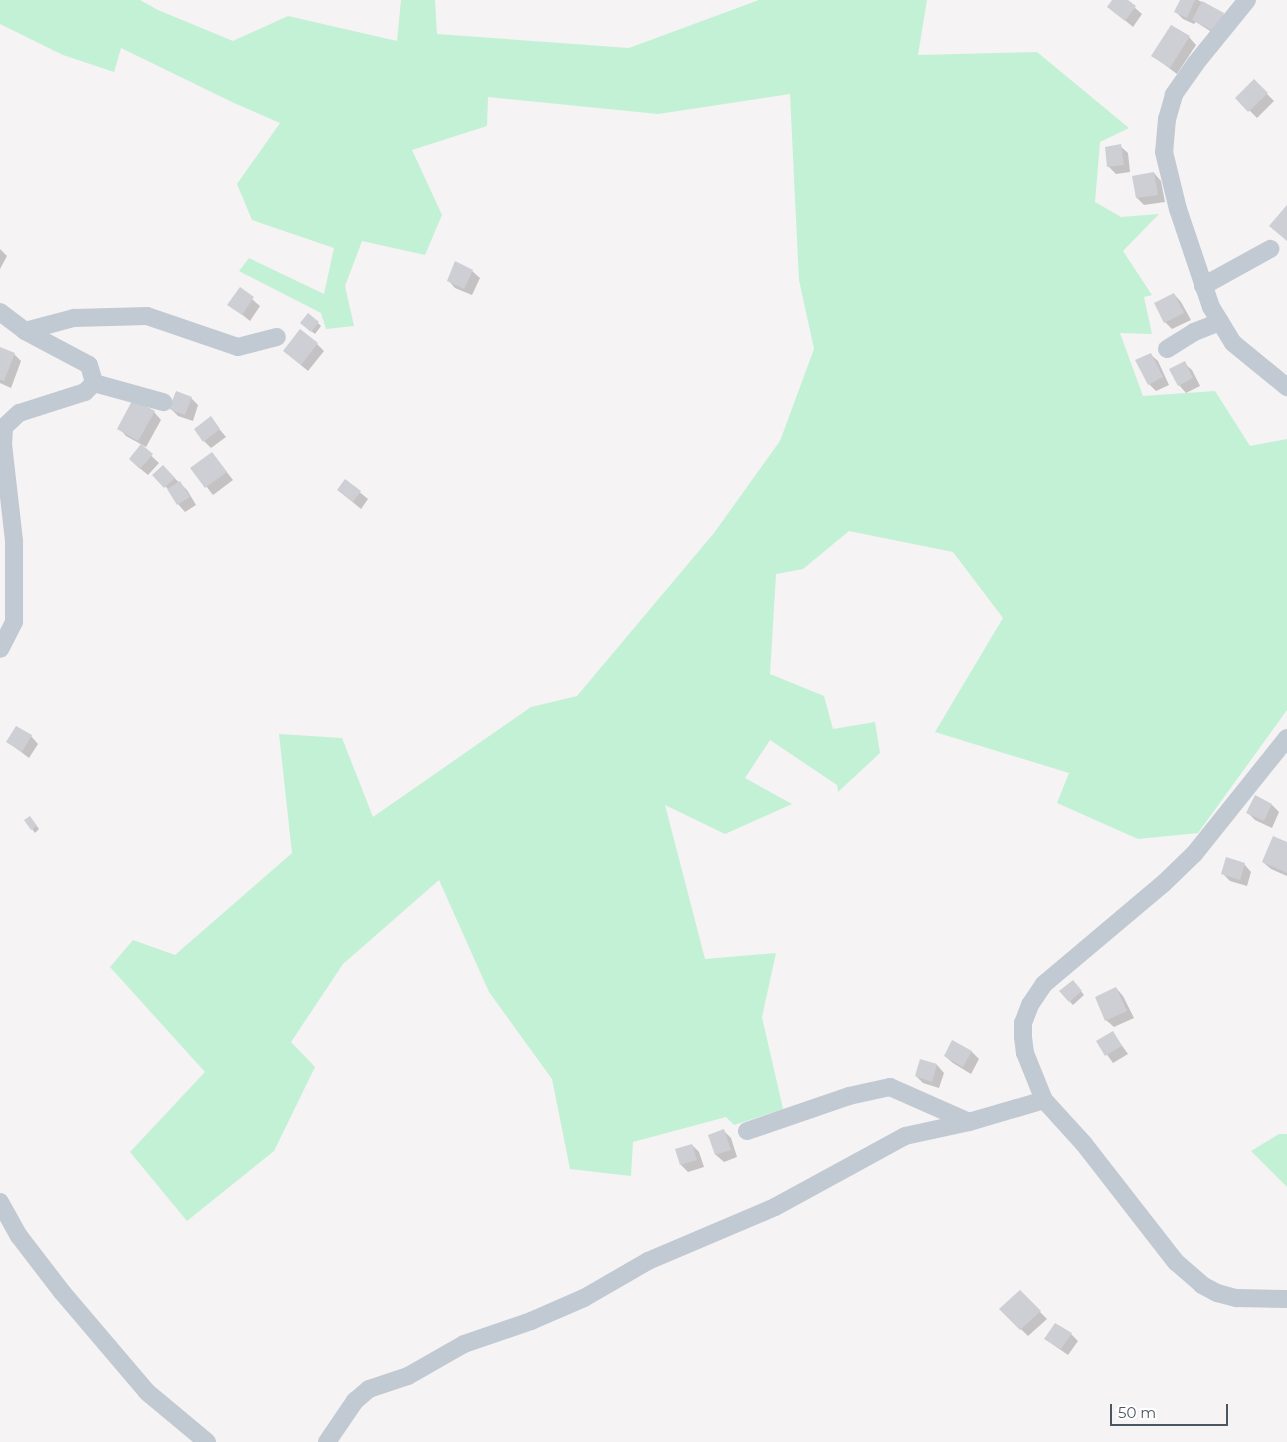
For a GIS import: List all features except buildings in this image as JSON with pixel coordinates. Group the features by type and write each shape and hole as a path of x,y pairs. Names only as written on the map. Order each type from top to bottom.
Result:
{"street":[{"path":"1247,0 1196,63 1174,95 1167,119 1164,152 1178,209 1211,307 1233,344 1287,387"},
{"path":"1203,286 1270,250"},
{"path":"0,312 24,331 89,365 94,383"},
{"path":"24,331 74,318 146,316 238,347 277,337"},
{"path":"1167,349 1194,332 1220,322"},
{"path":"94,383 164,402"},
{"path":"0,648 14,622 14,541 3,444 5,422 19,413 85,392 94,383"},
{"path":"1287,738 1194,854 1164,883 1044,984 1030,1005 1023,1023 1025,1053 1044,1100 1084,1144 1176,1262 1202,1285 1217,1293 1236,1298 1287,1299"},
{"path":"747,1131 849,1096 890,1087 969,1122"},
{"path":"327,1442 355,1402 369,1389 408,1376 464,1344 531,1321 584,1298 648,1261 775,1206 905,1136 969,1122 1044,1100"},
{"path":"0,1202 19,1236 62,1292 148,1392 208,1442"}],"green space":[{"path":"0,0 140,0 158,10 233,41 288,16 397,41 401,0 435,0 437,34 629,48 759,0 927,0 918,55 1037,52 1129,128 1100,142 1095,202 1121,217 1159,214 1123,251 1152,295 1144,297 1152,334 1120,333 1143,396 1215,391 1250,446 1287,439 1287,710 1198,833 1138,839 1057,803 1069,773 935,732 1003,618 953,552 849,531 803,569 776,574 770,674 824,696 833,729 875,722 880,753 838,792 837,785 770,740 745,778 792,804 725,834 665,805 705,959 776,953 762,1017 783,1109 734,1125 726,1117 633,1142 631,1176 570,1169 552,1079 489,992 439,880 343,964 291,1042 315,1067 274,1151 187,1221 130,1152 205,1072 110,967 133,940 175,955 292,853 279,734 342,738 373,817 531,707 577,696 714,533 780,441 814,349 799,280 790,94 658,114 488,97 487,126 412,150 442,215 425,255 362,241 345,286 354,326 326,329 321,313 239,271 249,258 324,294 334,248 252,220 237,184 280,123 234,103 121,48 114,72 63,55 0,24"},
{"path":"1279,1134 1287,1134 1287,1187 1251,1151"}]}
